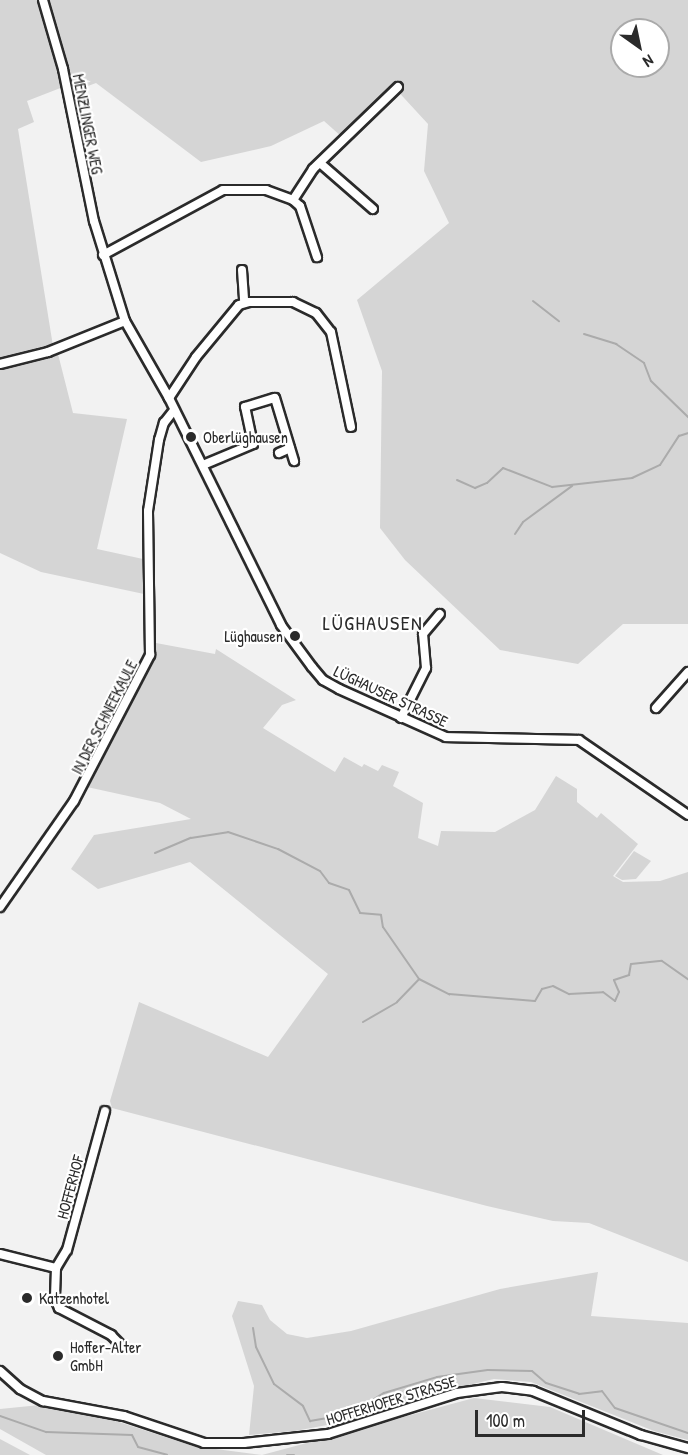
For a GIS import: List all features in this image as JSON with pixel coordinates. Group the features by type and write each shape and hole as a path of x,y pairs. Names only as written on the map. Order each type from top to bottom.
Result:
{"street":[{"name":"MENZLINGER WEG","path":"43,0 63,69 81,165 103,255"},
{"path":"293,200 320,163 398,87"},
{"path":"320,163 373,209"},
{"path":"103,255 224,190 266,190 293,200 300,206 317,257"},
{"name":"LÜGHAUSER STRASSE","path":"103,255 125,321 169,398 278,618 323,680 446,737 579,740 688,815"},
{"path":"242,270 240,284 244,302"},
{"path":"169,398 196,357 244,302 293,302 304,305 325,321 337,350 351,426"},
{"path":"0,364 48,352 125,321"},
{"path":"203,465 253,444 245,407 275,398 294,461"},
{"name":"IN DER SCHNEEKAULE","path":"0,907 74,801 150,655 148,511 159,440 164,423 174,410"},
{"path":"279,453 290,448"},
{"path":"401,718 426,668 423,634 440,614"},
{"path":"656,708 688,672"},
{"name":"HOFFERHOF","path":"105,1111 67,1250 56,1268 55,1299 59,1308 111,1335 124,1348"},
{"path":"0,1254 56,1268"},
{"name":"HOFFERHOFER STRASSE","path":"0,1371 20,1389 52,1404 124,1416 204,1443 244,1443 328,1434 457,1393 502,1387 533,1391 641,1435 688,1448"}],"shaded area":[{"path":"0,0 39,0 63,87 27,101 34,122 18,129 53,346 0,359"},
{"path":"48,0 688,0 688,624 623,624 578,664 500,650 405,560 380,528 382,371 357,300 449,223 424,171 428,124 393,86 342,137 324,121 271,146 201,162 96,83 72,92"},
{"path":"58,354 73,413 127,419 97,549 143,559 144,594 41,572 0,553 0,368"},
{"path":"156,643 215,654 216,649 296,700 282,705 263,728 335,772 344,757 362,767 364,764 378,771 382,765 399,772 393,786 423,803 418,838 438,846 441,831 495,832 535,810 556,776 577,789 577,802 597,818 601,813 638,844 613,876 623,882 660,881 688,872 688,1262 589,1223 553,1221 487,1206 112,1108 110,1101 139,1002 268,1057 328,974 190,862 98,889 71,869 94,835 191,819 160,803 87,787 145,677"},
{"path":"634,851 651,861 636,879 622,880 615,876"},
{"path":"598,1272 591,1316 688,1323 688,1440 654,1431 531,1382 494,1379 439,1392 359,1419 295,1431 249,1435 254,1386 232,1316 238,1301 262,1305 270,1320 287,1334 307,1338 351,1331 500,1289"},
{"path":"474,1398 550,1407 663,1455 262,1455"},
{"path":"40,1405 119,1422 193,1446 262,1455 46,1455 0,1429 0,1409"},
{"path":"0,1439 30,1455 0,1455"}],"waterway":[{"path":"533,301 559,321"},
{"path":"584,334 616,344 644,363 651,381 688,417"},
{"path":"457,480 475,488 487,483 503,468 552,487 632,478 660,465 679,436 688,433"},
{"path":"515,534 523,522 572,486"},
{"path":"155,853 191,838 228,832 278,849 320,871 329,883 349,890 360,913 381,915 383,927 419,979 449,994 535,1001 542,989 553,986 569,994 603,992 615,1001 619,992 614,980 629,975 631,964 662,961 688,979"},
{"path":"363,1022 397,1002 419,979"},
{"path":"253,1328 256,1347 274,1384 303,1406 310,1421 350,1414 384,1393 437,1377 488,1370 532,1371 546,1383 579,1394 602,1391 615,1408 688,1433"},
{"path":"0,1416 46,1432 132,1435 138,1447 167,1455"},
{"path":"287,1455 294,1455"}],"place":[{"name":"Oberlüghausen","path":"191,437"},
{"name":"Lüghausen","path":"295,636"},
{"name":"Katzenhotel","path":"27,1298"},
{"name":"Hoffer-Alter GmbH","path":"58,1356"}],"district":[{"name":"LÜGHAUSEN","path":"373,622"}]}
